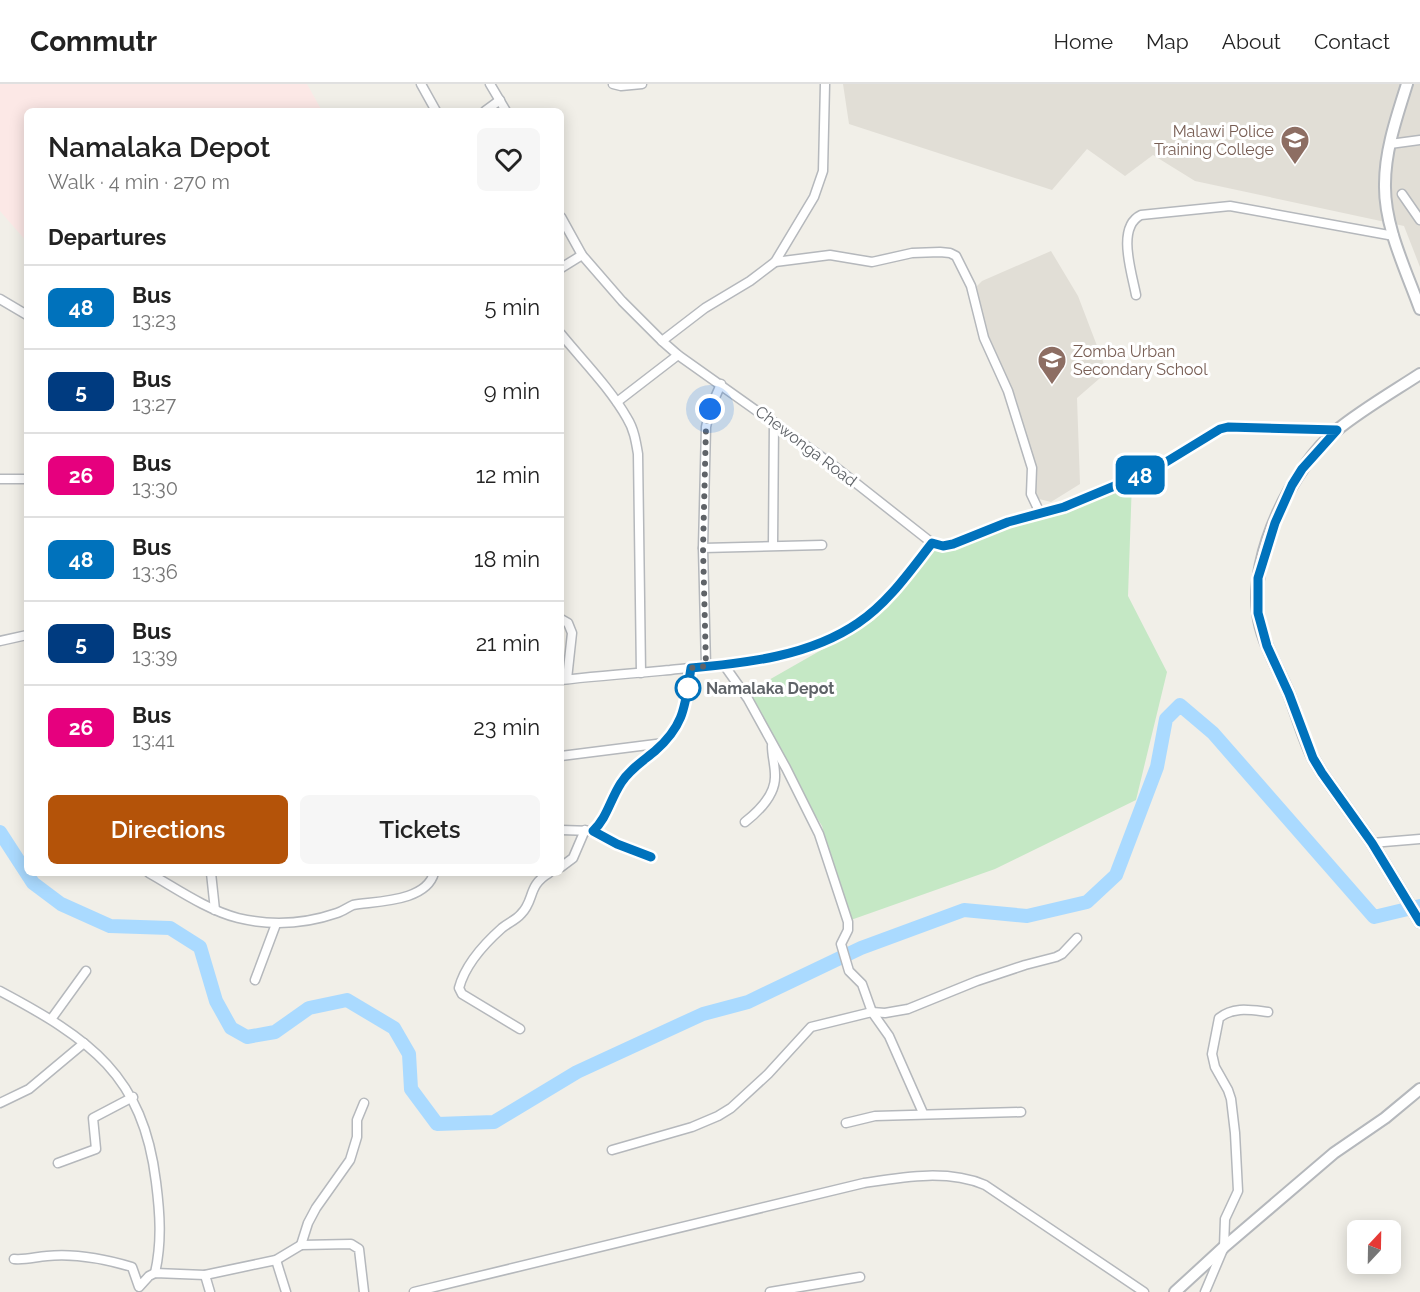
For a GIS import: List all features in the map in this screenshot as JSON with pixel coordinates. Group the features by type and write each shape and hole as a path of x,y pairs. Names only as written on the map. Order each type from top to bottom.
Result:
{"street":[{"path":"421,84 434,108"},
{"path":"490,84 504,108"},
{"path":"613,84 621,86 642,84"},
{"path":"662,341 705,308 750,281 775,262 814,197 820,180 825,84"},
{"path":"1407,84 1390,144 1384,185 1394,237 1420,309"},
{"path":"489,108 500,100"},
{"path":"1390,144 1420,140"},
{"path":"1402,194 1420,220"},
{"path":"1136,295 1126,235 1133,220 1141,215 1230,206 1394,237"},
{"name":"Chewonga Road","path":"564,222 582,255 622,301 678,355 774,422 932,543"},
{"path":"775,262 830,255 872,262 912,253 940,252 956,256 971,286 984,338 1008,391 1032,468 1031,494 1040,513"},
{"path":"564,266 582,255"},
{"path":"0,299 24,313"},
{"path":"564,338 617,402 635,436 638,454 641,673"},
{"path":"617,402 678,355"},
{"path":"1420,374 1337,430 1302,469 1275,523 1258,578 1258,613 1267,646 1289,694 1313,758 1372,843 1420,922"},
{"path":"706,666 703,548 706,427 710,409 721,384"},
{"path":"773,545 774,422"},
{"path":"564,621 568,623 571,630 564,680 724,665 787,653 821,642 847,630 878,607 932,543 943,546 953,544 1008,522 1064,507 1153,470 1220,429 1228,427 1337,430"},
{"path":"0,479 24,479"},
{"path":"703,548 822,545"},
{"path":"0,641 24,635"},
{"path":"724,665 748,699 815,825 826,851 848,922 848,930 841,944 849,971 862,984 872,1012 889,1036 923,1113"},
{"path":"564,865 573,858 589,831 603,822 627,774 664,743 676,729 682,716 691,668"},
{"path":"564,756 664,743"},
{"path":"745,822 761,807 774,783 776,777 772,743"},
{"path":"564,830 589,831 651,857"},
{"path":"1372,843 1420,839"},
{"path":"154,876 216,910 238,918 276,924 314,919 339,913 351,906 392,901 428,884 432,876"},
{"path":"211,876 216,910"},
{"path":"520,1029 462,994 459,988 465,970 503,927 520,916 537,882 545,876"},
{"path":"255,980 276,924"},
{"path":"612,1150 681,1130 718,1116 755,1087 808,1029 819,1023 872,1012 885,1013 908,1009 1025,964 1056,957 1062,954 1077,938"},
{"path":"51,1018 86,971"},
{"path":"0,991 51,1018 84,1043 107,1063 133,1097 144,1125 154,1162 161,1231 155,1273"},
{"path":"1205,1292 1224,1246 1226,1219 1238,1191 1231,1099 1213,1061 1216,1028 1219,1018 1232,1011 1243,1009 1268,1012"},
{"path":"0,1103 29,1089 84,1043"},
{"path":"1175,1292 1224,1246 1334,1153 1385,1118 1420,1089"},
{"path":"58,1163 96,1149 93,1118 133,1097"},
{"path":"301,1245 316,1208 350,1160 357,1137 357,1120 364,1103"},
{"path":"846,1123 874,1116 1021,1112"},
{"path":"414,1292 864,1183 933,1176 970,1179 985,1185 1144,1292"},
{"path":"140,1290 149,1276 155,1273 206,1275 276,1260 301,1245 355,1245 359,1249 364,1292"},
{"path":"14,1259 47,1256 97,1257 132,1267 140,1290"},
{"path":"276,1260 286,1292"},
{"path":"206,1275 210,1292"},
{"path":"770,1292 860,1277"}],"shaded area":[{"path":"0,84 307,84 320,108 24,108 24,239 0,211"},
{"name":"Malawi Police Training College","path":"843,84 1420,84 1420,267 1404,226 1195,181 1153,155 1125,176 1087,149 1052,190 849,124"},
{"name":"Zomba Urban Secondary School","path":"1051,251 1078,296 1107,372 1077,398 1080,484 1051,502 1035,498 1029,453 1016,398 987,332 976,287 982,281"}],"green space":[{"path":"1132,481 1128,596 1167,672 1136,800 995,869 848,921 822,826 739,692 767,681 874,620 931,550"}],"waterway":[{"path":"28,876 33,883 61,904 110,926 170,928 200,947 216,1001 231,1028 247,1037 275,1032 309,1008 347,1000 394,1028 409,1054 411,1089 437,1124 494,1122 577,1072 703,1014 748,1002 861,948 964,910 1027,916 1087,902 1116,875 1157,767 1166,719 1180,705 1213,733 1374,917 1420,906"},
{"path":"0,832 24,869"}],"bus line":[{"name":"48","path":"651,857 617,844 593,831 603,822 627,774 664,743 680,723 691,668 775,656 836,636 859,623 878,607 932,543 940,546 953,544 1008,522 1064,507 1153,470 1220,429 1228,427 1337,430 1302,469 1275,523 1258,578 1260,626 1313,758 1346,803 1420,922"}],"place":[{"name":"Malawi Police Training College","path":"1295,166"},
{"name":"Zomba Urban Secondary School","path":"1052,386"},
{"name":"Namalaka Depot","path":"688,688"}],"route":[{"path":"688,688 691,668 706,666 703,548 706,427 710,409"}]}
